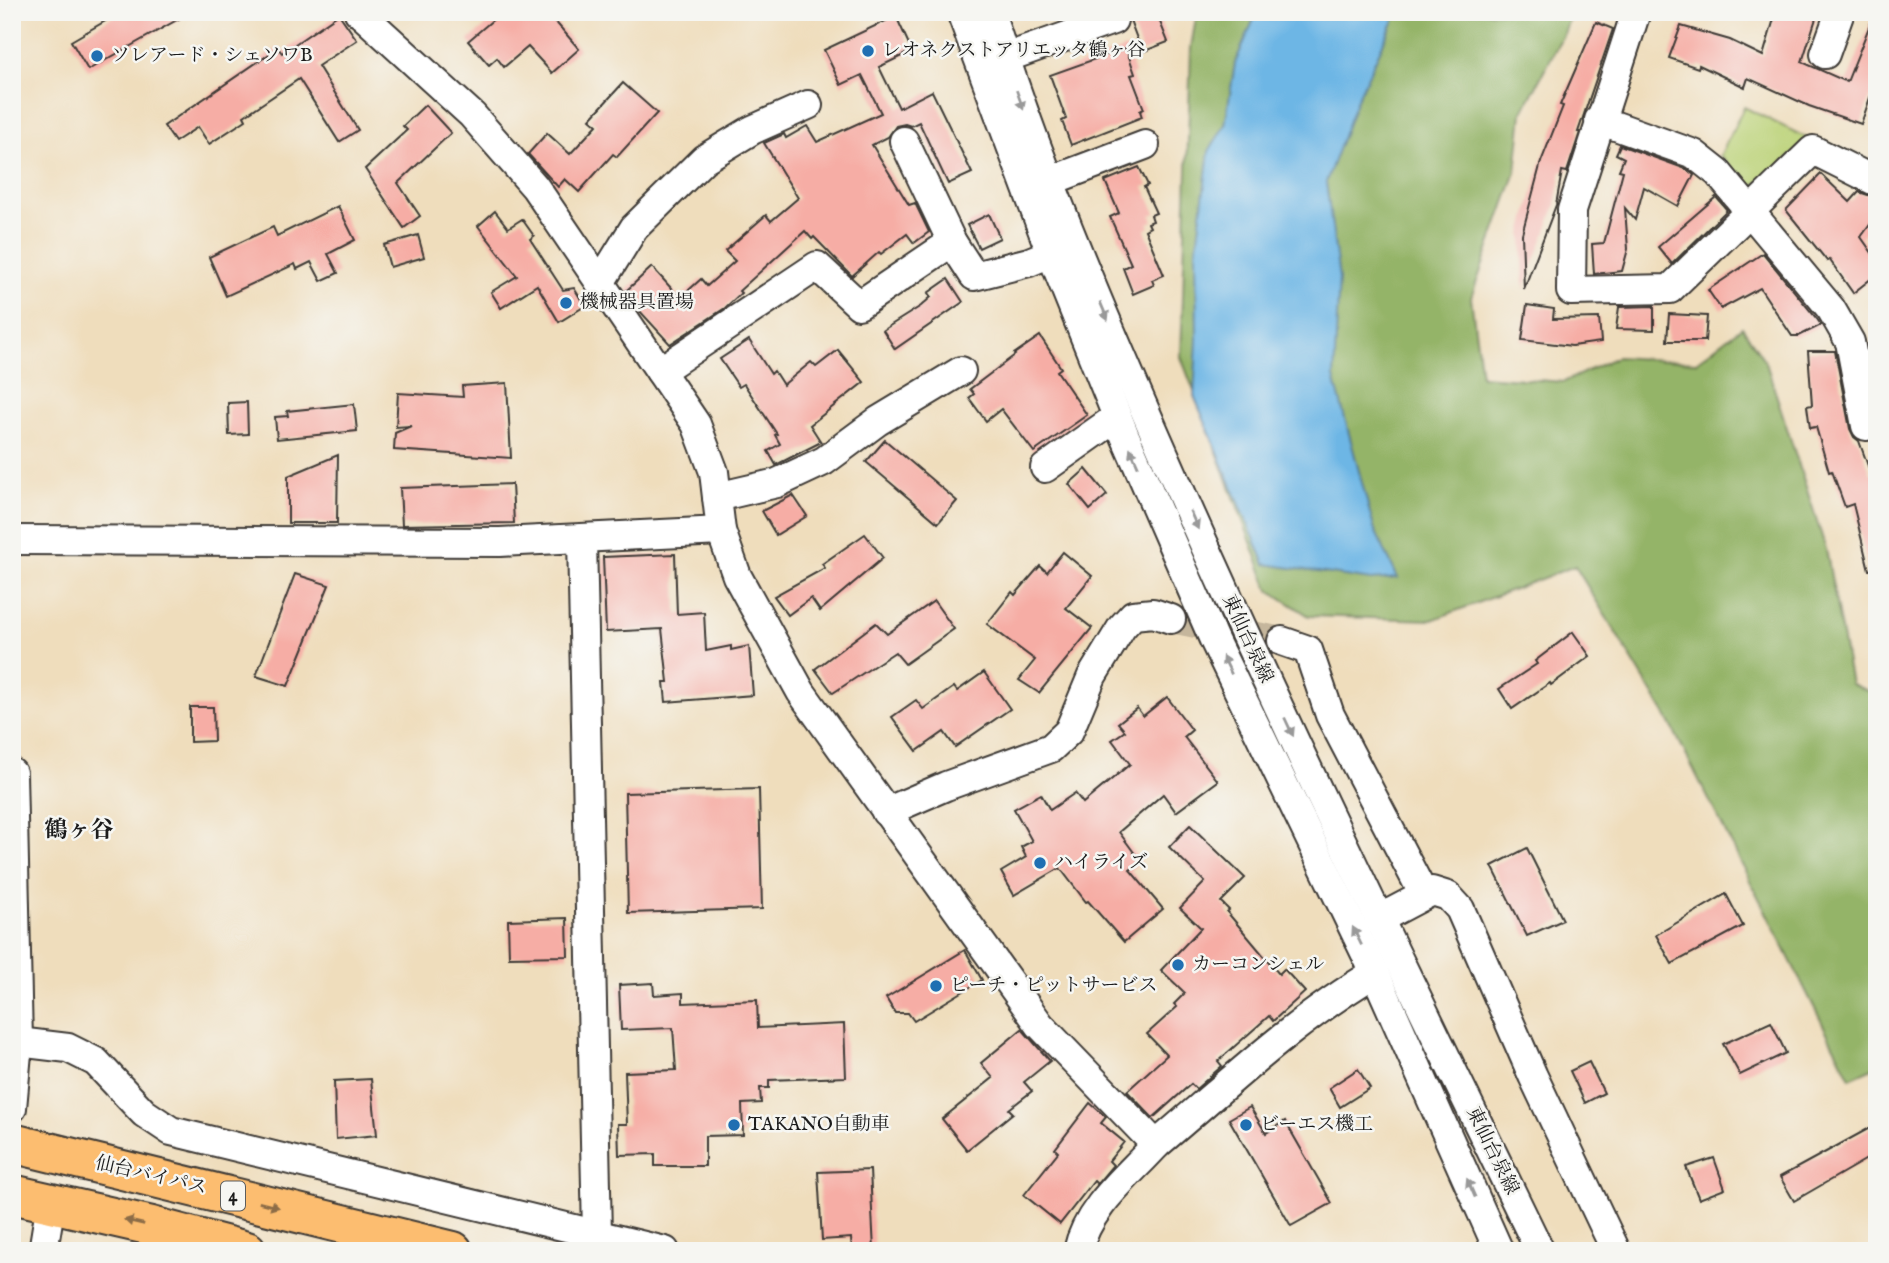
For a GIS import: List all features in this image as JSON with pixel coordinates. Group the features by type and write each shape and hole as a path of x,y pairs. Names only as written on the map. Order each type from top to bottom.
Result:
{"highway":[{"name":"仙台バイパス","path":"12,1143 453,1251"},
{"path":"12,1194 247,1251"}],"street":[{"path":"961,12 1051,253 1116,416 1214,640 1375,973 1499,1251"},
{"name":"東仙台泉線","path":"990,12 1050,181 1152,426 1220,579 1379,919 1540,1251"},
{"path":"1636,12 1572,210 1571,291 1670,289 1813,150 1877,181"},
{"path":"1825,54 1840,12"},
{"path":"368,15 472,116 535,187 696,424 714,472 721,531 737,576 801,692 1040,1026 1156,1145"},
{"path":"1005,58 1113,20"},
{"path":"600,283 634,228 704,159 752,130 808,105"},
{"path":"1599,120 1693,155 1718,173 1831,309 1850,342 1873,432"},
{"path":"904,141 952,242 974,276 1029,262 1051,253"},
{"path":"1050,181 1145,145"},
{"path":"660,371 817,266 859,305 952,242"},
{"path":"717,497 777,483 824,461 878,421 961,370"},
{"path":"1045,468 1116,416"},
{"path":"12,540 500,542 721,531"},
{"path":"582,539 597,1234"},
{"path":"886,812 946,786 1051,748 1069,731 1093,676 1122,627 1133,615 1153,612 1171,619"},
{"path":"1282,641 1308,650 1330,715 1424,895"},
{"path":"12,773 15,1042 12,1108"},
{"path":"1379,919 1432,891 1448,896 1460,909 1533,1076 1616,1251"},
{"path":"1079,1251 1082,1234 1103,1202 1156,1145 1291,1030 1375,973"},
{"path":"15,1042 68,1048 96,1062 144,1113 171,1131 665,1251"},
{"path":"43,1251 51,1202"}],"green space":[{"path":"1197,12 1571,12 1565,31 1522,113 1516,172 1471,298 1481,376 1564,382 1617,357 1696,362 1742,327 1766,363 1826,549 1851,684 1877,695 1877,1066 1850,1078 1667,717 1575,566 1432,620 1309,616 1269,590 1181,357 1191,47"},
{"path":"1744,107 1811,140 1751,188 1720,156"}],"water":[{"path":"1257,12 1398,12 1357,99 1326,182 1339,278 1334,377 1374,528 1398,578 1371,580 1265,564 1194,396 1197,340 1196,253 1209,151 1225,125 1235,63"}],"building":[{"name":"ソレアード・シェソワB","path":"121,12 191,12 88,70 71,41"},
{"path":"502,12 547,12 579,49 552,73 528,47 504,67 497,58 489,65 468,41"},
{"path":"1127,12 1156,12 1168,42 1142,52"},
{"path":"1776,12 1818,12 1802,62 1847,82 1877,12 1877,77 1861,124 1809,106 1748,78 1745,87 1699,65 1698,68 1669,58 1681,26 1730,40 1763,56"},
{"path":"339,14 357,40 318,66 358,130 339,142 299,79 244,116 246,120 209,144 198,127 175,142 164,126 278,48 282,53"},
{"path":"896,16 912,51 879,67 899,108 932,91 972,173 948,184 919,122 911,126 896,126 888,137 872,145 909,205 915,203 929,232 914,243 907,234 881,254 879,252 852,276 805,231 739,291 741,293 725,308 670,344 637,308 626,291 652,267 680,298 701,279 707,286 735,261 725,251 766,215 771,221 798,198 764,143 784,134 786,138 807,126 817,142 881,113 862,75 841,85 824,50"},
{"path":"1596,22 1613,29 1567,172 1562,171 1556,205 1524,289 1522,234 1541,162 1563,106 1560,105"},
{"path":"1126,48 1135,74 1131,75 1144,109 1140,111 1142,117 1071,145 1062,121 1066,119 1050,75"},
{"path":"623,83 657,113 617,157 613,154 579,192 565,179 558,187 528,154 547,133 570,154 597,125 590,119"},
{"path":"425,105 451,133 398,183 420,216 404,228 365,169 407,130 403,126"},
{"path":"1620,145 1686,169 1694,175 1678,206 1644,187 1635,220 1625,208 1628,249 1622,271 1594,274 1592,244 1604,243 1623,171 1619,170 1624,158 1616,154"},
{"path":"1139,167 1148,185 1144,187 1156,213 1151,215 1153,221 1148,223 1150,227 1145,230 1164,275 1152,280 1154,285 1133,294 1123,268 1131,264 1110,217 1119,213 1105,181"},
{"path":"1821,174 1850,202 1859,192 1877,198 1877,215 1861,237 1877,260 1877,274 1853,293 1829,259 1827,261 1786,210"},
{"path":"1716,197 1727,210 1672,264 1658,247"},
{"path":"338,206 355,240 328,254 338,273 321,281 311,262 297,269 295,264 226,296 209,257 273,227 277,236"},
{"path":"495,211 508,228 522,219 534,236 530,239 563,290 574,288 585,306 559,322 537,285 501,308 491,292 517,276 478,226"},
{"path":"989,214 1000,238 979,248 967,225"},
{"path":"418,235 424,257 390,267 384,245"},
{"path":"1763,253 1821,325 1799,336 1792,336 1760,288 1721,309 1708,290"},
{"path":"948,279 963,302 895,349 883,330 921,306 931,297 928,293"},
{"path":"1527,305 1554,309 1553,319 1599,318 1601,342 1572,346 1522,340"},
{"path":"1654,306 1654,330 1616,329 1619,307"},
{"path":"1669,314 1707,316 1705,341 1667,341"},
{"path":"1040,336 1061,368 1057,371 1087,415 1034,452 1001,409 986,421 969,398 974,394 970,389"},
{"path":"749,340 771,374 774,371 783,385 811,362 816,367 838,350 864,382 810,425 821,442 776,465 768,451 780,444 775,435 777,434 744,384 739,387 720,359"},
{"path":"1808,351 1835,351 1850,429 1859,441 1871,474 1877,472 1877,570 1869,570 1853,504 1845,507 1832,471 1829,472 1816,427 1810,428 1807,406 1812,405"},
{"path":"507,383 511,458 394,450 395,433 411,426 396,427 398,393 463,397 462,386"},
{"path":"247,402 248,434 229,435 228,403"},
{"path":"354,404 357,431 277,439 275,417 288,416 287,411"},
{"path":"885,440 957,501 938,523 866,462"},
{"path":"338,455 337,523 288,523 288,476"},
{"path":"1086,469 1107,495 1090,510 1069,484"},
{"path":"512,484 514,523 402,525 400,488"},
{"path":"793,495 807,516 776,535 762,511"},
{"path":"865,534 883,558 820,611 811,598 788,615 774,596 825,568 822,564"},
{"path":"1063,552 1092,576 1066,608 1092,628 1039,693 1019,680 1035,660 987,624 1012,592 1015,595 1040,566 1047,572"},
{"path":"675,554 677,614 704,612 706,651 749,646 753,695 666,702 664,682 668,682 662,629 606,632 603,557"},
{"path":"295,574 329,585 288,686 256,676"},
{"path":"934,601 954,629 905,664 895,652 833,693 815,669 876,623 887,634"},
{"path":"1573,632 1590,656 1512,709 1499,689 1537,664 1535,661"},
{"path":"984,672 1010,709 955,747 944,732 917,751 892,717 916,700 923,709 954,687 957,691"},
{"path":"1167,697 1192,730 1184,737 1218,781 1176,812 1163,794 1119,832 1141,862 1130,870 1163,909 1124,942 1088,901 1086,902 1060,868 1014,895 1001,872 1026,857 1021,847 1032,841 1014,809 1041,794 1050,810 1075,793 1083,803 1130,764 1112,740 1125,731 1118,723 1137,708 1143,716"},
{"path":"190,707 213,707 214,741 190,742"},
{"path":"759,789 762,909 628,913 625,793"},
{"path":"1190,825 1245,878 1221,902 1229,910 1227,912 1279,974 1284,969 1305,992 1273,1021 1269,1016 1218,1061 1222,1066 1196,1089 1191,1084 1153,1118 1127,1091 1167,1055 1147,1034 1177,1007 1174,1004 1185,993 1161,970 1201,928 1180,908 1205,882 1169,847"},
{"path":"1527,848 1563,920 1527,936 1492,866"},
{"path":"1726,894 1743,926 1672,964 1656,935"},
{"path":"567,918 568,956 509,957 508,920"},
{"path":"965,950 982,980 914,1021 908,1013 895,1013 886,998"},
{"path":"653,983 654,995 683,993 683,1003 757,1000 758,1028 844,1024 846,1077 769,1080 769,1088 760,1088 761,1103 742,1104 743,1135 705,1136 705,1166 655,1166 655,1154 619,1155 618,1124 627,1124 625,1072 676,1070 673,1028 621,1030 619,985"},
{"path":"1771,1022 1786,1053 1740,1075 1723,1044"},
{"path":"1022,1029 1050,1061 1024,1082 1032,1091 1009,1109 1013,1113 967,1150 942,1119 993,1078 981,1063"},
{"path":"1589,1062 1604,1093 1585,1103 1570,1071"},
{"path":"1358,1069 1370,1088 1340,1107 1329,1088"},
{"path":"371,1079 377,1135 336,1139 334,1081"},
{"path":"1090,1103 1106,1117 1101,1123 1124,1142 1109,1161 1113,1165 1097,1184 1094,1181 1060,1224 1024,1195 1058,1152 1055,1149"},
{"path":"1250,1107 1266,1133 1285,1121 1332,1203 1291,1226 1229,1119"},
{"path":"1877,1124 1877,1153 1794,1201 1780,1177"},
{"path":"1714,1158 1725,1189 1699,1199 1686,1167"},
{"path":"870,1170 874,1251 852,1251 851,1238 822,1240 818,1172"}],"tunnel":[{"path":"1171,619 1282,641"}],"place":[{"name":"レオネクストアリエッタ鶴ヶ谷","path":"868,51"},
{"name":"ソレアード・シェソワB","path":"97,56"},
{"name":"機械器具置場","path":"566,303"},
{"name":"ハイライズ","path":"1040,863"},
{"name":"カーコンシェル","path":"1178,965"},
{"name":"ピーチ・ピットサービス","path":"936,986"},
{"name":"TAKANO自動車","path":"734,1125"},
{"name":"ビーエス機工","path":"1246,1125"}],"district":[{"name":"鶴ヶ谷","path":"79,830"}]}
